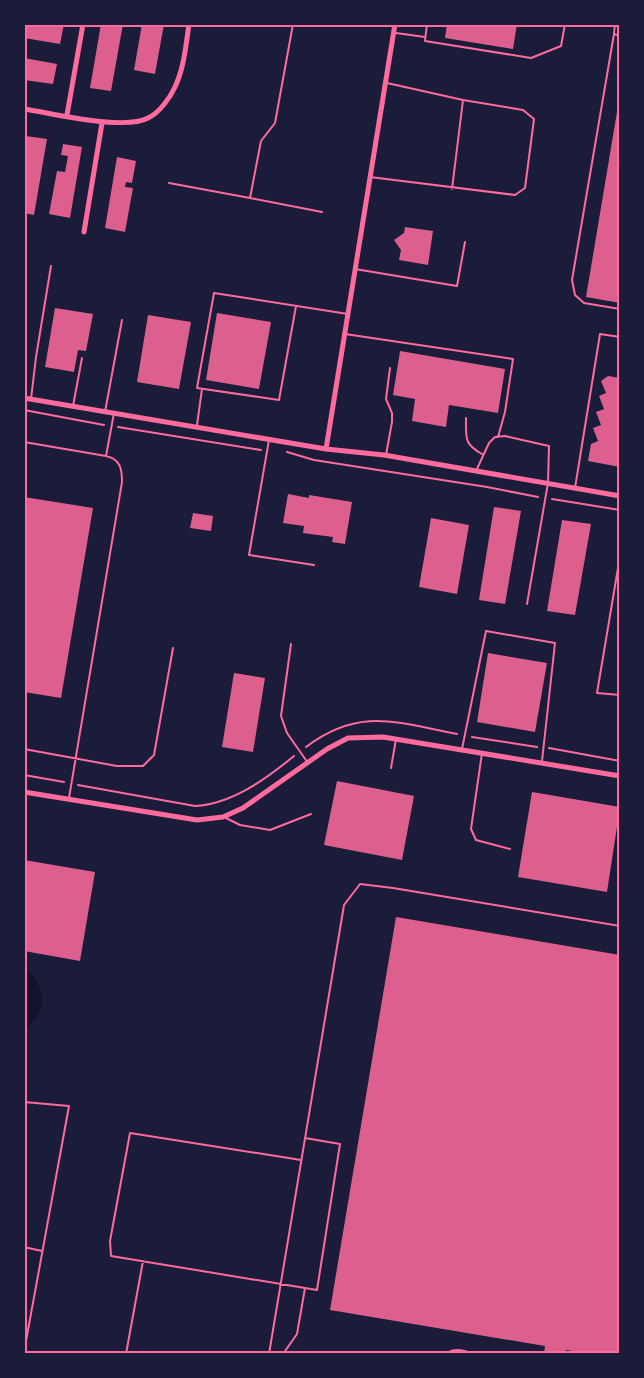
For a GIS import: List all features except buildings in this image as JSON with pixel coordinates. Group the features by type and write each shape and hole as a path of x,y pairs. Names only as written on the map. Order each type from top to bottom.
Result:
{"street":[{"path":"67,115 83,24"},
{"path":"24,109 102,123 127,123 147,119 164,104 175,88 182,66 189,24"},
{"path":"326,449 394,24"},
{"path":"84,232 102,123"},
{"path":"24,398 326,449 386,455 620,496"},
{"path":"24,792 197,820 224,817 243,808 308,762 348,738 383,737 620,776"}],"lane":[{"path":"250,198 261,141 276,123 293,24"},
{"path":"428,24 425,41 531,58 561,46 565,24"},
{"path":"615,24 572,280 575,295 584,303 620,309"},
{"path":"393,32 425,37"},
{"path":"614,34 620,36"},
{"path":"370,177 452,189 515,195 525,189 534,119 523,110 385,83"},
{"path":"452,189 463,100"},
{"path":"169,183 322,212"},
{"path":"355,269 457,286 465,242"},
{"path":"31,399 51,266"},
{"path":"296,306 279,399 197,388 214,293 348,314"},
{"path":"105,411 122,320"},
{"path":"345,334 513,359 505,412 498,437"},
{"path":"575,488 600,334 620,337"},
{"path":"73,406 82,358"},
{"path":"386,455 392,422 392,413 386,399 390,368"},
{"path":"196,427 202,389"},
{"path":"106,456 114,413"},
{"path":"466,418 467,442 472,449 482,454"},
{"path":"476,471 482,454 495,437 505,436 549,446 548,483 527,604"},
{"path":"269,440 249,555 314,565"},
{"path":"24,442 114,458 122,467 122,482 69,799"},
{"path":"620,556 597,693 620,695"},
{"path":"462,750 486,631 555,643 541,764"},
{"path":"291,644 281,716 288,733 308,762"},
{"path":"24,749 117,766 143,766 154,755 173,648"},
{"path":"391,768 396,739"},
{"path":"482,753 471,829 476,840 510,849"},
{"path":"224,817 240,825 270,830 311,814"},
{"path":"269,1354 344,905 360,885 393,888 620,926"},
{"path":"24,1102 69,1106 24,1352"},
{"path":"301,1161 130,1133 110,1240 111,1256 317,1290 340,1144 305,1138"},
{"path":"24,1247 43,1251"},
{"path":"126,1354 143,1261"},
{"path":"283,1354 297,1334 304,1288"},
{"path":"446,1354 450,1351 464,1350 472,1354"}],"path":[{"path":"24,410 267,451"},
{"path":"285,452 314,460 620,510"}],"shaded area":[{"path":"24,972 32,974 41,990 42,1004 37,1017 24,1031"}]}
